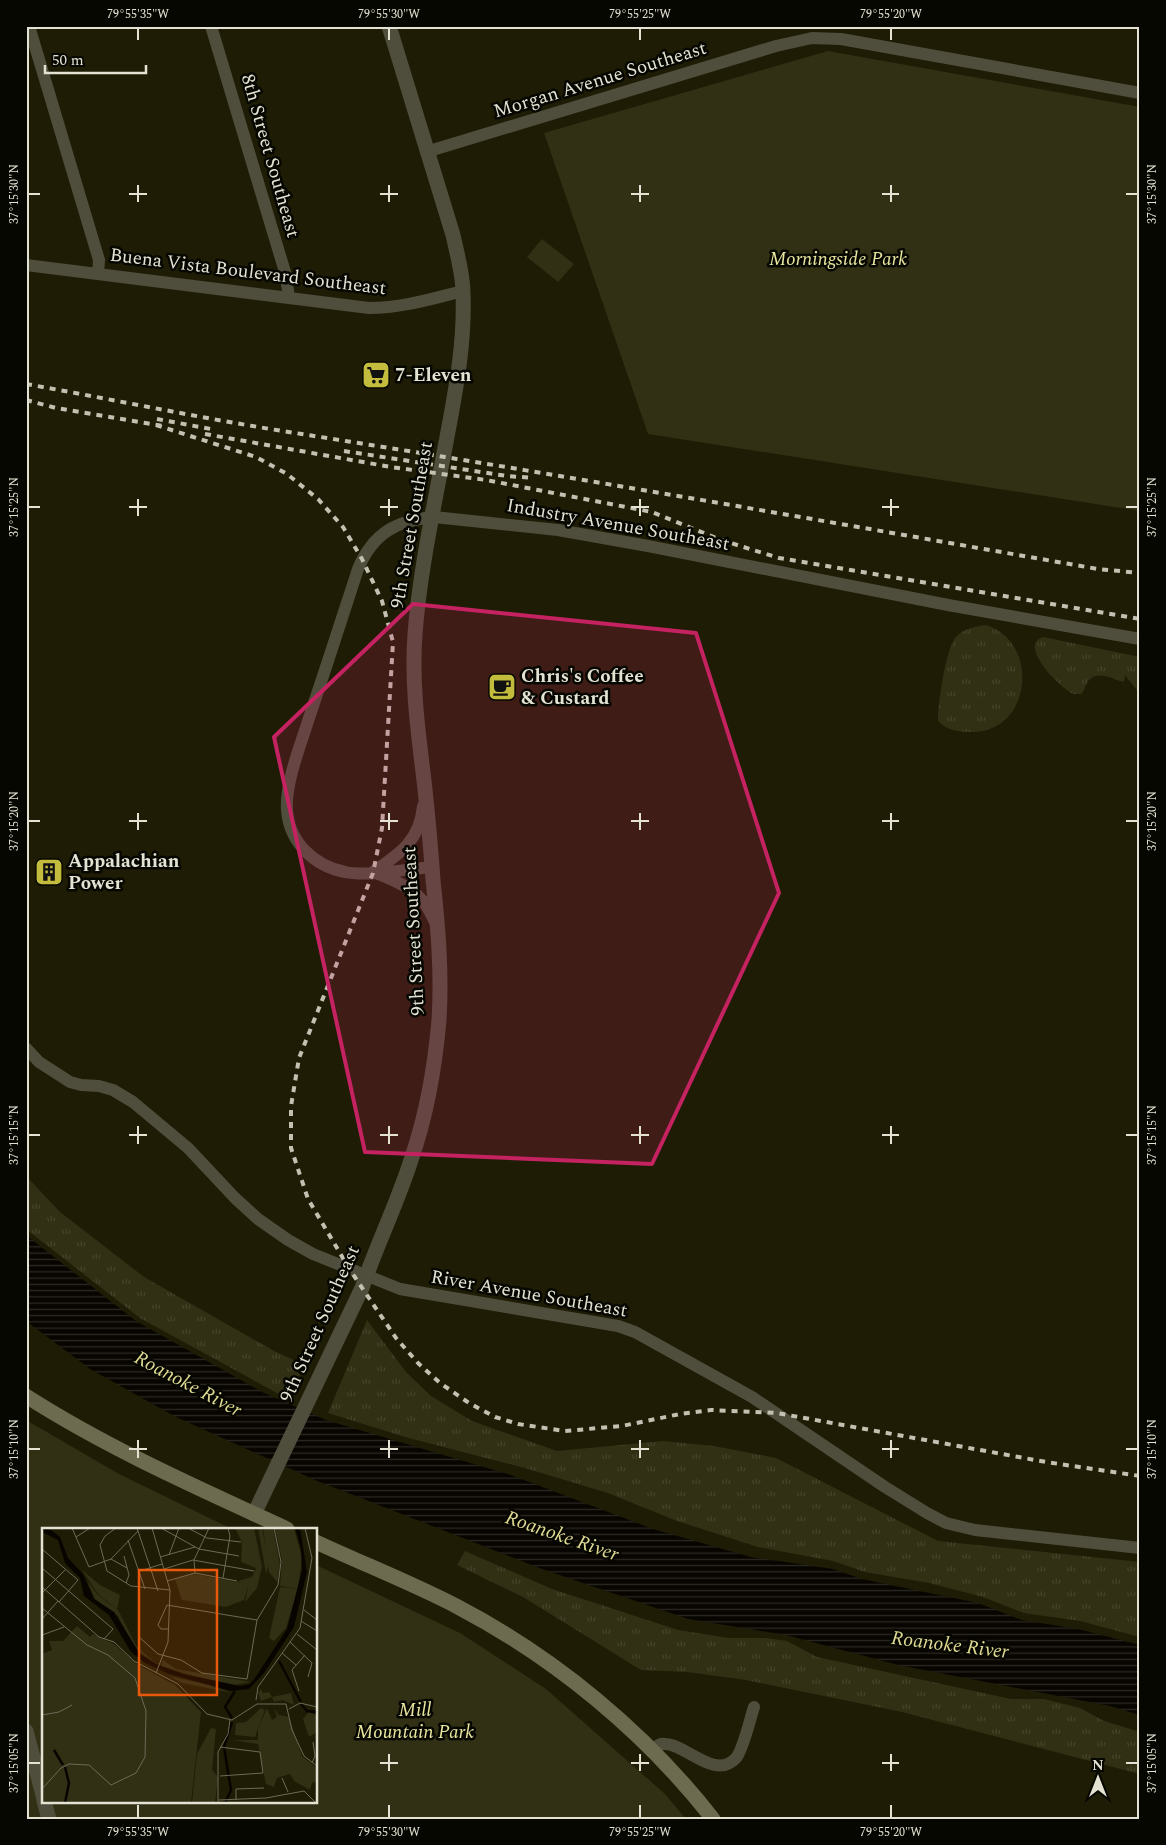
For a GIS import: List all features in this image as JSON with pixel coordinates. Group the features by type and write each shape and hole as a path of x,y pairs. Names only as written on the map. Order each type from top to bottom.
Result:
{"main road":[{"path":"26,1396 116,1449 285,1528"},
{"path":"318,1543 456,1606 534,1653 577,1685 652,1751 667,1765 713,1819"}],"street":[{"path":"28,26 99,260 98,274"},
{"name":"8th Street Southeast","path":"211,26 285,272 288,297"},
{"name":"9th Street Southeast","path":"254,1514 366,1276 409,1166 424,1118 434,1063 439,1020 438,928 416,718 415,633 424,562 464,334 463,291 453,235 388,26"},
{"name":"Morgan Avenue Southeast","path":"426,152 776,46 829,32 1140,93"},
{"name":"Buena Vista Boulevard Southeast","path":"26,265 368,308 390,308 410,305 463,291"},
{"name":"Industry Avenue Southeast","path":"432,867 373,873 346,873 328,867 315,860 296,840 287,810 287,794 297,756 362,559 372,543 386,531 402,522 417,518 434,517 558,530 948,605 1140,639"},
{"path":"373,873 405,847 417,832 422,819 425,791"},
{"path":"373,873 409,888 423,901 438,928"},
{"name":"River Avenue Southeast","path":"26,1048 39,1062 70,1082 113,1090 133,1102 188,1148 234,1198 258,1219 288,1240 313,1254 400,1289 618,1326 635,1332 752,1397 885,1486 946,1523 975,1530 1140,1548"},
{"path":"652,1751 658,1745 664,1743 709,1764 719,1766 728,1763 736,1759 740,1751 754,1707"},
{"path":"26,1731 42,1792"},
{"path":"45,1802 49,1819"}],"highlighted area":[{"path":"413,604 696,633 779,893 652,1164 365,1152 274,737"}],"green space":[{"name":"Morningside Park","path":"828,51 1140,107 1140,511 648,434 544,133"},
{"path":"542,239 574,264 558,282 527,257"},
{"path":"986,625 1004,635 1015,649 1021,667 1022,686 1017,704 1006,719 991,729 970,732 953,730 945,727 938,721 945,666 951,645 961,632 969,628"},
{"path":"1043,637 1140,657 1140,694 1125,675 1124,682 1101,675 1092,677 1081,694 1073,694 1059,684 1043,666 1038,657 1035,648 1036,642"},
{"path":"26,1176 60,1212 144,1277 276,1352 305,1365 288,1399 140,1318 26,1229"},
{"path":"367,1320 406,1372 431,1396 472,1421 557,1451 663,1441 714,1446 776,1458 938,1541 1140,1562 1140,1637 1080,1621 1024,1613 983,1597 929,1583 865,1572 833,1561 758,1547 677,1521 608,1493 525,1468 405,1437 328,1413"},
{"name":"Mill Mountain Park","path":"26,1420 119,1474 230,1528 42,1528 42,1802 318,1802 318,1566 460,1633 546,1689 665,1794 686,1819 26,1819"},
{"path":"465,1551 552,1589 678,1630 729,1638 765,1638 787,1641 817,1657 1011,1699 1044,1699 1080,1708 1104,1721 1140,1732 1140,1774 902,1712 746,1680 687,1672 641,1670 523,1597 457,1565"}],"water":[{"name":"Roanoke River","path":"26,1235 136,1321 262,1392 326,1420 511,1475 653,1529 751,1557 833,1569 862,1579 978,1603 1022,1620 1078,1629 1140,1645 1140,1715 1110,1706 898,1665 786,1635 688,1619 542,1569 315,1480 176,1417 90,1369 26,1321"}],"railway":[{"path":"26,384 261,428 596,482 1098,569 1140,573"},
{"path":"26,400 56,408 163,426"},
{"path":"157,419 216,430"},
{"path":"156,425 256,457 287,474 318,499 343,527 362,559 382,601 393,642 382,828 373,873 299,1058 291,1106 291,1148 308,1199 350,1270 396,1338 418,1363 440,1383 469,1403 495,1417 518,1424 565,1431 622,1426 680,1414 711,1410 777,1413 1046,1462 1140,1476"},
{"path":"205,434 391,467 486,480 652,512 721,540 779,558 1140,619"},
{"path":"344,451 507,476 534,478"}],"place":[{"name":"7-Eleven","path":"376,375"},
{"name":"Chris's Coffee & Custard","path":"502,687"},
{"name":"Appalachian Power","path":"49,872"}]}
